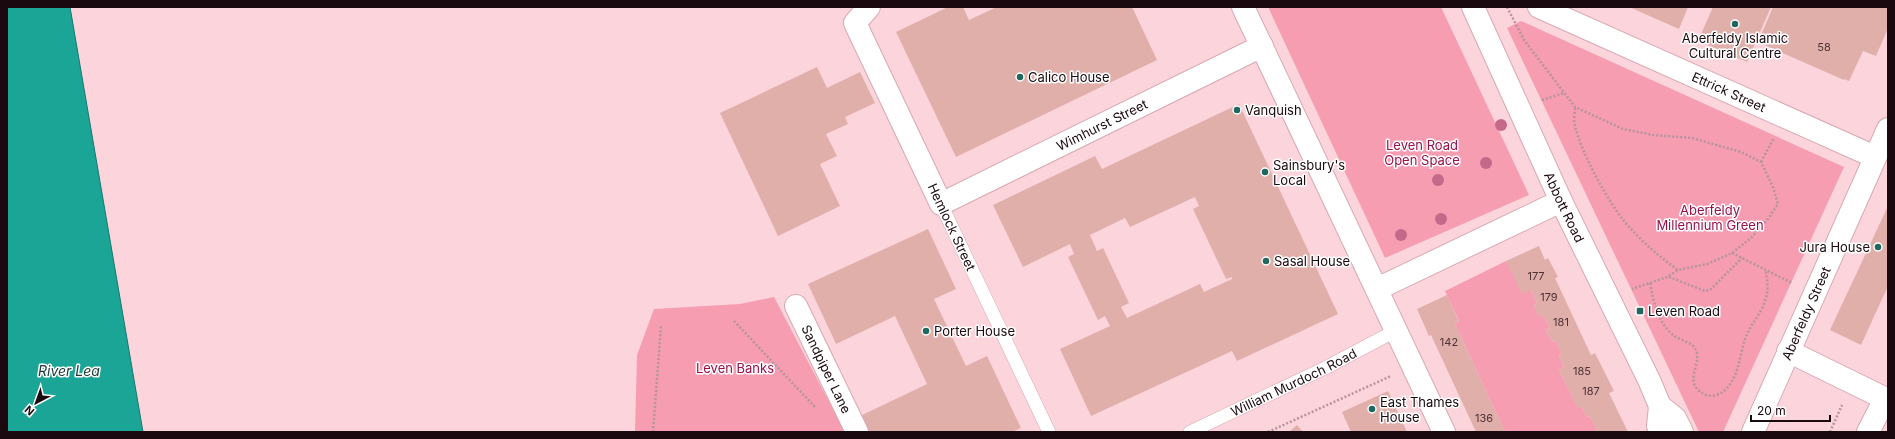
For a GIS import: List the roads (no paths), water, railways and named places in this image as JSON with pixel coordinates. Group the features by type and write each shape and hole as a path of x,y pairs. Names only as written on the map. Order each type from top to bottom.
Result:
{"street":[{"path":"1243,7 1444,432"},
{"name":"Abbott Road","path":"1473,7 1561,201 1660,406 1675,418 1682,432"},
{"name":"Ettrick Street","path":"1539,7 1875,157"},
{"name":"Hemlock Street","path":"862,15 942,204"},
{"name":"Wimhurst Street","path":"942,204 1262,46"},
{"name":"Aberfeldy Street","path":"1753,432 1888,129"},
{"path":"1377,289 1561,201"},
{"name":"Sandpiper Lane","path":"796,306 857,432"},
{"path":"1788,351 1886,399 1868,432"},
{"path":"1660,406 1658,426 1661,432"}],"lane":[{"name":"Hemlock Street","path":"942,204 1049,432"},
{"name":"William Murdoch Road","path":"1190,432 1325,368 1397,330"}],"water":[{"name":"River Lea","path":"7,7 70,7 143,432 7,432"}],"place":[{"name":"Aberfeldy Islamic Cultural Centre","path":"1735,24"},
{"name":"Calico House","path":"1020,77"},
{"name":"Vanquish","path":"1237,110"},
{"name":"Sainsbury's Local","path":"1265,172"},
{"name":"Jura House","path":"1878,247"},
{"name":"Sasal House","path":"1266,261"},
{"name":"Leven Road","path":"1640,311"},
{"name":"Porter House","path":"926,331"},
{"name":"East Thames House","path":"1372,409"}],"park label":[{"name":"Leven Road Open Space","path":"1422,152"},
{"name":"Aberfeldy Millennium Green","path":"1710,218"},
{"name":"Leven Banks","path":"735,368"}]}
